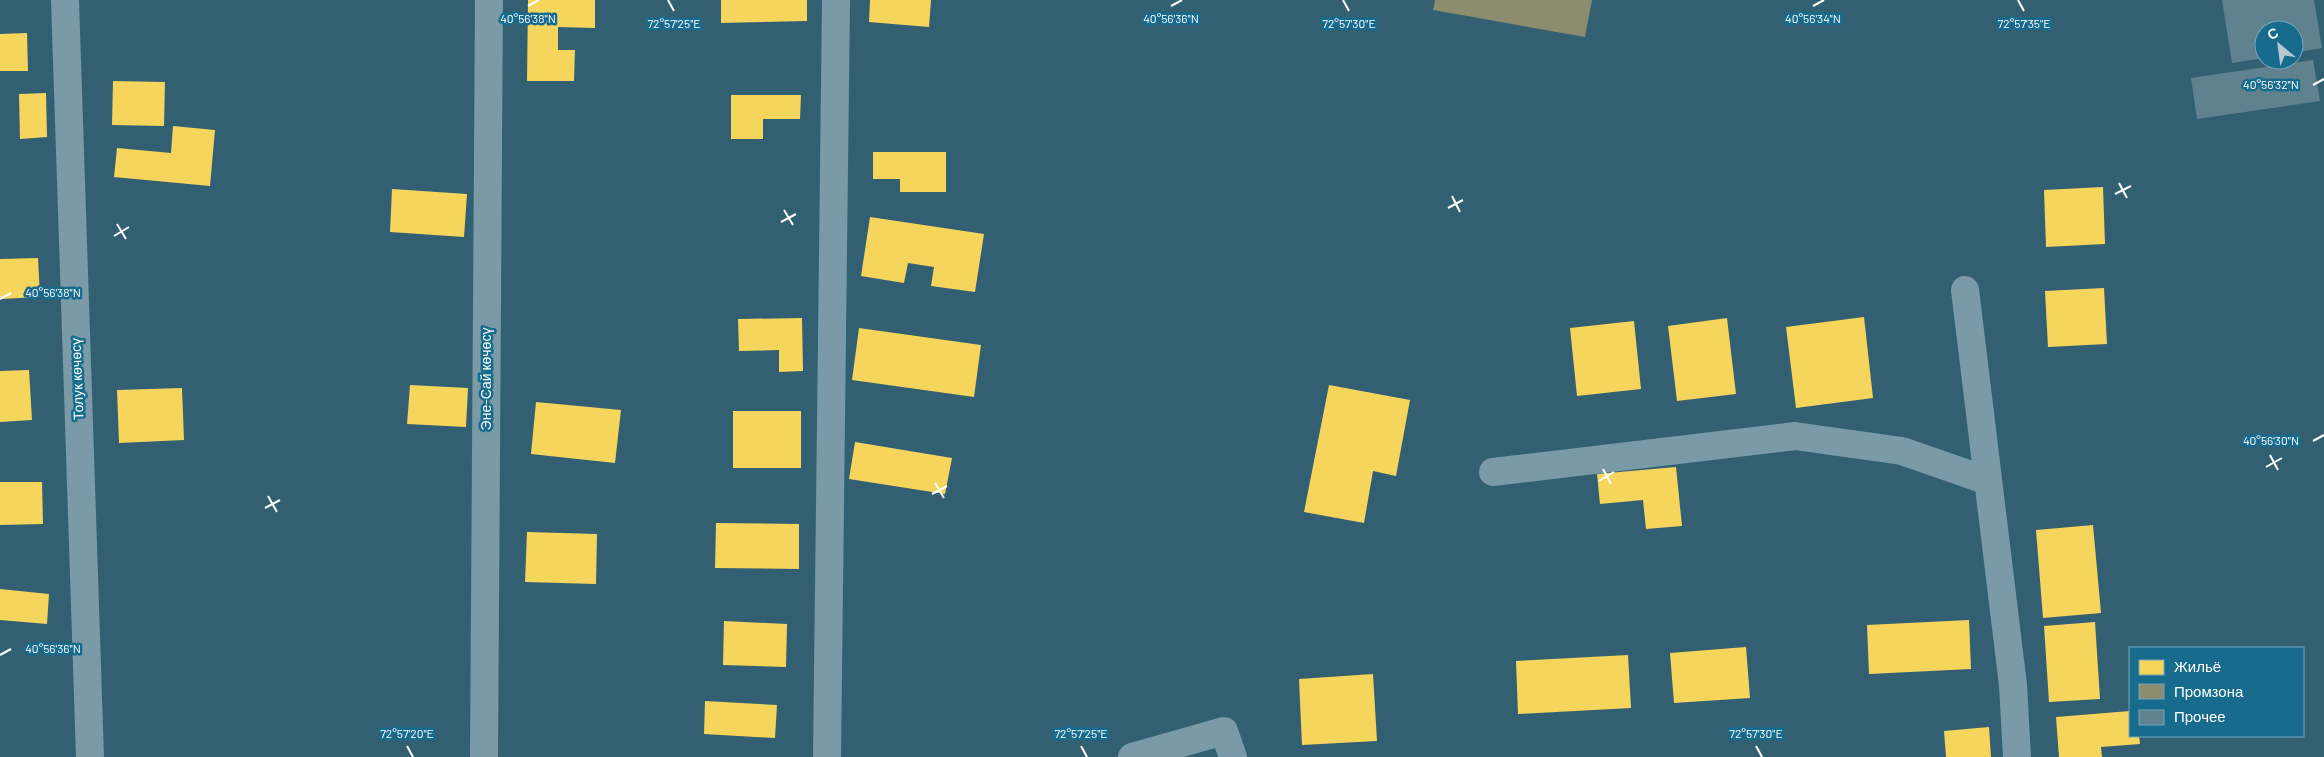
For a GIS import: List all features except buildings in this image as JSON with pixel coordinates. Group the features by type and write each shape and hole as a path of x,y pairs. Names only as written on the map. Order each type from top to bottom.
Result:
{"street":[{"name":"Толук көчөсү","path":"65,0 90,757"},
{"name":"Эне-Сай көчөсү","path":"484,757 489,0"},
{"path":"827,757 836,0"},
{"path":"1965,290 2013,685 2017,757"},
{"path":"1493,472 1795,436 1902,451 1988,480"},
{"path":"1132,757 1224,731 1233,757"}]}
